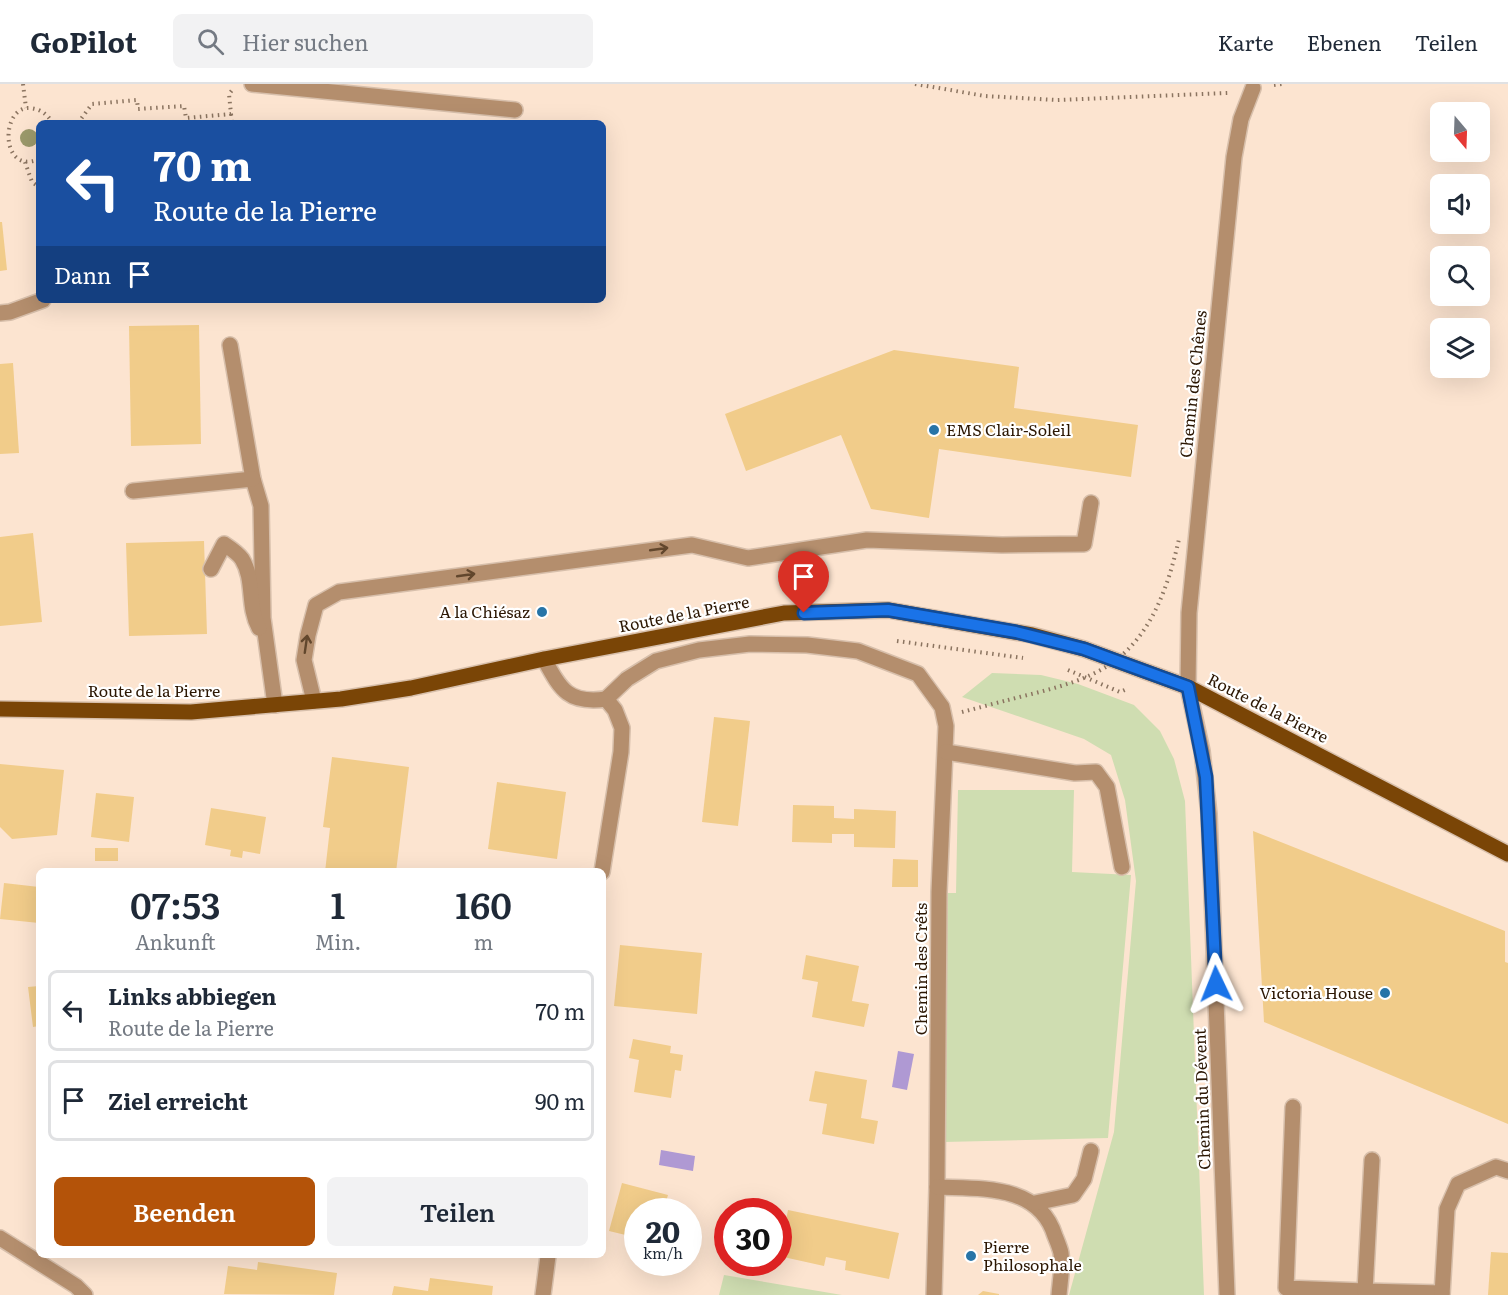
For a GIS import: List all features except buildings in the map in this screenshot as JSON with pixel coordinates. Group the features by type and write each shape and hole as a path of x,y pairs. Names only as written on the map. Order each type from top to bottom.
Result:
{"main road":[{"name":"Route de la Pierre","path":"0,709 191,712 314,701 411,688 544,659 784,613 888,610 1032,635 1084,649 1188,687 1508,854"}],"street":[{"path":"252,84 515,110"},
{"name":"Chemin des Chênes","path":"1188,687 1189,613 1232,169 1240,119 1253,88"},
{"path":"0,313 10,312 36,303"},
{"path":"230,345 253,479 261,507 263,618 275,705"},
{"path":"133,490 253,479"},
{"path":"314,701 304,660 308,635 316,605 339,592 692,545 748,558 867,540 1002,545 1084,544 1091,503"},
{"path":"211,569 224,544 241,558 249,577 253,618 266,641"},
{"name":"Chemin des Crêts","path":"606,699 627,679 656,661 699,650 750,644 807,645 858,651 918,674 942,706 946,726 946,752 939,892 938,1187 934,1295"},
{"path":"544,659 566,693 588,701 606,699 615,710 622,728 620,760 603,868"},
{"name":"Chemin du Dévent","path":"1188,687 1202,752 1209,814 1227,1295"},
{"path":"946,752 1075,773 1096,772 1107,787 1122,867"},
{"path":"1293,1107 1286,1288 1442,1294 1447,1209 1458,1184 1496,1167 1508,1171"},
{"path":"1035,1203 1073,1195 1084,1179 1091,1151"},
{"path":"1365,1291 1372,1160"},
{"path":"938,1187 992,1190 1015,1194 1035,1203 1052,1226 1061,1253 1059,1295"},
{"path":"0,1238 86,1295"},
{"path":"543,1295 548,1258"}],"path":[{"path":"23,84 26,108"},
{"path":"232,120 229,94 237,84"},
{"path":"915,84 985,96 1057,100 1223,94 1253,88"},
{"path":"80,120 92,104 137,100 138,109 184,105 186,118 231,114"},
{"path":"4,122 10,114 26,108 35,108 43,112 50,120"},
{"path":"4,147 17,160 25,162 36,160"},
{"path":"25,162 32,182 36,185"},
{"path":"944,715 1078,681 1098,672 1124,654 1157,610 1179,539"},
{"path":"895,641 1029,658"},
{"path":"1061,668 1120,692 1153,676"}],"green space":[{"path":"992,673 1041,675 1078,684 1134,705 1160,731 1174,759 1185,801 1204,1295 1069,1295 1114,1132 1136,881 1125,800 1111,755 1084,739 962,697"},
{"path":"958,790 1074,790 1072,872 1131,875 1108,1138 944,1142 944,893 956,893"},
{"path":"724,1276 730,1276 842,1295 719,1295"}],"shaded area":[{"path":"898,1051 914,1054 907,1090 892,1087"},
{"path":"661,1150 695,1156 693,1171 659,1165"}],"place":[{"name":"EMS Clair-Soleil","path":"934,430"},
{"name":"A la Chiésaz","path":"542,612"},
{"name":"Victoria House","path":"1385,993"},
{"name":"Pierre Philosophale","path":"971,1256"}],"route":[{"path":"804,613 888,610 1032,635 1084,649 1188,687 1206,777 1216,984"}]}
